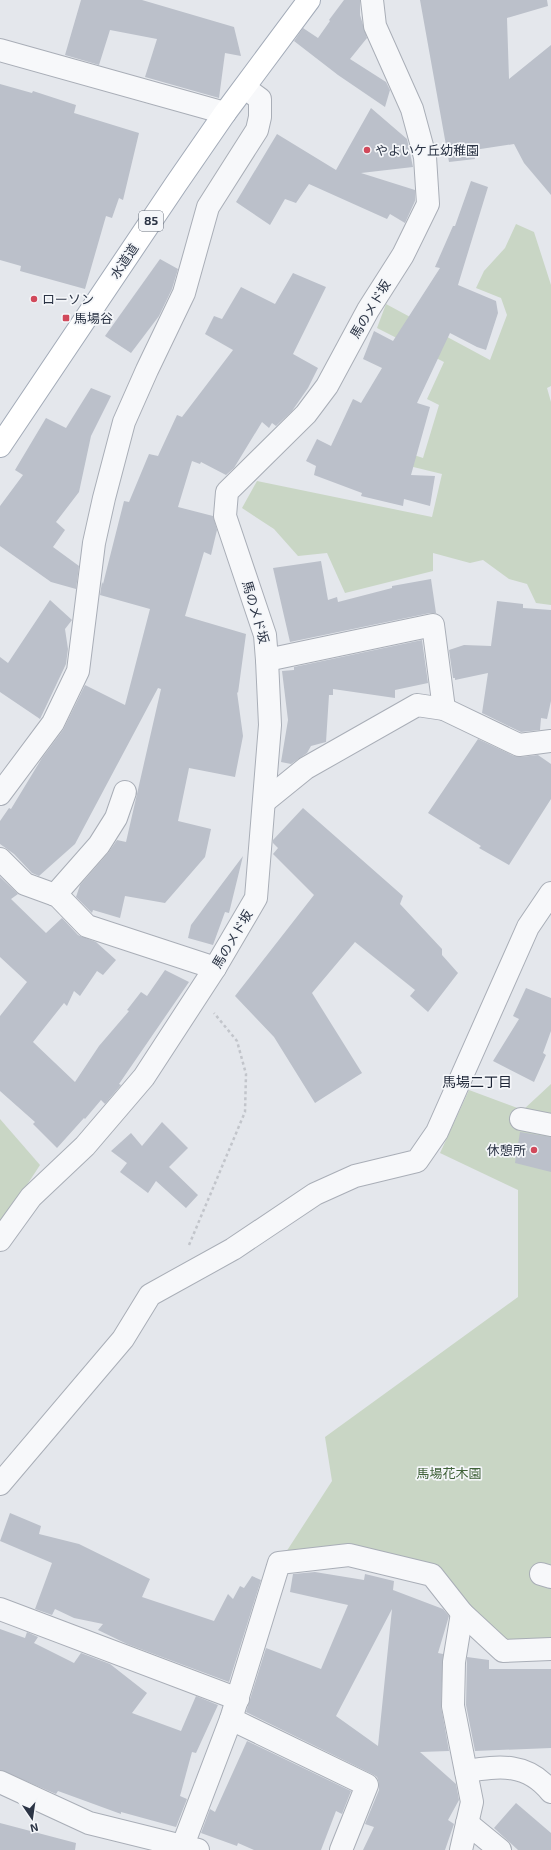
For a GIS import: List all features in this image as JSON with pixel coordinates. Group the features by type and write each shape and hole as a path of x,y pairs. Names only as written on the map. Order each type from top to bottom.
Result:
{"main road":[{"name":"水道道","path":"0,446 225,113 309,0"}],"street":[{"name":"馬のメド坂","path":"0,1240 31,1197 85,1146 144,1077 215,968 256,898 270,725 268,660 265,635 225,516 227,492 306,414 327,386 368,310 403,255 428,204 425,157 412,110 375,26 372,0"},
{"path":"0,50 225,113"},
{"path":"0,794 53,723 78,671 94,543 124,422 184,293 208,207 257,130 260,118 260,99 245,88"},
{"path":"268,660 433,625 444,709"},
{"path":"264,802 306,768 417,705 444,709 519,745 551,741"},
{"path":"55,895 99,845 116,818 125,792"},
{"path":"0,859 25,884 55,895 87,926 215,968"},
{"path":"0,1484 123,1339 150,1295 233,1249 314,1194 354,1176 417,1161 437,1132 528,927 551,893"},
{"path":"521,1119 551,1126"},
{"path":"0,1782 89,1823 151,1844 190,1848 279,1563 348,1556 432,1575 462,1613 503,1651 551,1649"},
{"path":"0,1609 234,1709 367,1785 341,1850"},
{"path":"461,1850 472,1802 453,1706 454,1662 462,1613"},
{"path":"466,1771 498,1767 523,1770 545,1785 551,1792"},
{"path":"467,1823 500,1850"}],"path":[{"path":"188,1247 245,1112 246,1074 237,1041 198,994"}],"green space":[{"path":"516,224 534,232 551,285 551,386 547,388 551,402 551,605 536,603 527,584 509,579 483,560 470,563 433,553 433,571 345,593 327,553 298,556 274,529 242,508 257,481 432,517 442,474 360,454 365,439 423,458 439,405 427,399 444,362 377,328 386,304 490,360 507,315 501,298 476,288 484,271 505,248"},
{"name":"馬場花木園","path":"551,1084 551,1649 503,1651 432,1575 349,1555 279,1563 332,1481 325,1437 518,1297 518,1190 440,1153 469,1090 523,1110"},
{"path":"0,1119 40,1165 0,1226"}],"building":[{"path":"81,0 142,0 234,27 241,56 225,53 219,98 145,77 157,39 110,30 99,65 65,55"},
{"path":"344,0 360,0 360,15 367,38 350,59 386,82 390,90 385,107 338,75 294,41 303,28 318,38"},
{"path":"420,0 547,0 548,6 507,18 509,79 551,45 551,195 524,163 514,144 474,150 475,159 449,162"},
{"path":"0,84 32,93 33,91 76,105 74,113 139,133 123,200 119,198 112,218 106,216 85,289 20,271 21,266 0,260"},
{"path":"371,108 407,139 413,167 361,173 415,190 415,201 405,223 390,214 387,219 309,184 296,203 285,199 270,225 236,202 277,134 336,170"},
{"path":"471,181 488,187 458,285 496,301 498,313 486,350 450,333 417,403 430,407 411,475 435,476 430,506 404,499 403,506 361,496 362,493 314,475 316,466 306,461 317,439 331,446 353,399 361,403 382,368 363,359 374,331 393,341 440,268 435,267 453,226 455,226"},
{"path":"160,259 178,269 172,289 159,316 131,353 105,336"},
{"path":"293,273 326,287 293,354 318,368 308,388 292,411 276,426 272,423 269,428 262,422 234,468 226,475 201,462 200,464 192,461 178,507 213,516 217,530 211,555 204,552 185,616 246,634 238,693 237,692 243,736 235,777 189,768 178,821 211,829 205,857 165,903 125,896 120,918 93,910 92,913 76,897 80,885 108,853 117,840 126,842 161,689 158,688 75,844 39,876 32,873 14,854 0,844 0,821 9,808 11,809 42,758 63,730 85,685 125,705 150,609 100,595 102,582 103,584 124,501 129,502 149,454 158,456 177,415 182,417 233,350 205,334 214,316 222,319 241,287 275,304"},
{"path":"91,388 111,396 91,436 79,492 56,522 65,530 53,547 79,566 76,589 51,582 0,546 0,506 23,475 15,470 46,418 66,428"},
{"path":"321,561 328,600 337,597 338,602 392,588 392,586 431,579 436,613 290,642 273,568"},
{"path":"50,600 72,620 65,629 68,649 66,664 40,719 0,692 0,657 8,663"},
{"path":"497,601 523,604 523,608 551,610 551,701 547,719 541,718 540,730 521,732 482,713 488,673 455,680 455,678 453,678 449,650 464,645 491,646"},
{"path":"422,640 428,683 395,690 395,698 333,689 333,695 329,695 326,742 311,746 307,753 291,764 281,762 288,720 282,671 294,670 294,667"},
{"path":"478,739 514,756 521,757 538,755 551,764 551,799 509,865 479,848 481,846 428,813"},
{"path":"303,808 403,896 400,904 442,949 442,955 458,973 428,1012 410,996 415,990 355,942 312,993 362,1073 315,1103 274,1037 235,996 314,895 273,854 278,848 273,843 273,840"},
{"path":"243,856 229,913 225,912 213,945 188,938 191,925"},
{"path":"0,877 18,894 11,899 46,933 62,918 78,935 96,942 116,960 103,975 97,971 80,996 74,991 67,1006 64,1003 33,1042 75,1082 99,1046 129,1011 127,1010 141,992 147,996 165,970 189,982 119,1084 121,1085 105,1104 101,1100 57,1148 33,1124 35,1122 0,1091 0,1016 27,982 0,957"},
{"path":"526,988 551,998 551,1031 543,1053 546,1055 534,1082 493,1061 519,1019 513,1016"},
{"path":"162,1122 188,1148 169,1167 198,1195 186,1208 156,1181 148,1193 120,1172 127,1163 111,1151 131,1133 142,1146"},
{"name":"休憩所","path":"520,1132 551,1137 551,1172 515,1163"},
{"path":"10,1513 41,1526 39,1534 79,1544 150,1579 142,1597 214,1621 228,1594 233,1599 240,1586 244,1588 252,1576 261,1580 229,1682 127,1644 98,1630 103,1624 74,1618 55,1609 52,1615 35,1609 52,1563 0,1541"},
{"path":"315,1572 364,1580 365,1574 394,1581 393,1590 443,1609 449,1616 438,1653 443,1654 441,1706 449,1751 420,1752 456,1784 459,1800 448,1820 454,1824 445,1850 363,1850 374,1827 365,1824 379,1790 377,1777 246,1712 266,1648 321,1669 348,1605 290,1592 293,1574","holes":["392,1609 378,1746 336,1716"]},
{"path":"0,1629 25,1638 27,1632 38,1637 34,1643 74,1663 81,1653 110,1664 147,1693 132,1713 181,1731 196,1696 218,1705 196,1753 192,1752 180,1796 187,1799 176,1827 121,1812 121,1814 58,1791 56,1794 0,1770"},
{"path":"467,1657 489,1660 489,1669 551,1669 551,1748 475,1751 466,1705"},
{"path":"247,1741 351,1791 342,1814 336,1811 321,1850 254,1850 238,1843 237,1846 201,1833 210,1809 215,1812"},
{"path":"516,1803 551,1833 551,1850 518,1850 494,1828"},
{"path":"0,1823 76,1843 75,1850 0,1850"}],"place":[{"name":"やよいケ丘幼稚園","path":"367,150"},
{"name":"ローソン","path":"34,299"},
{"name":"馬場谷","path":"66,318"},
{"name":"休憩所","path":"534,1150"}],"district":[{"name":"馬場二丁目","path":"477,1082"}]}
